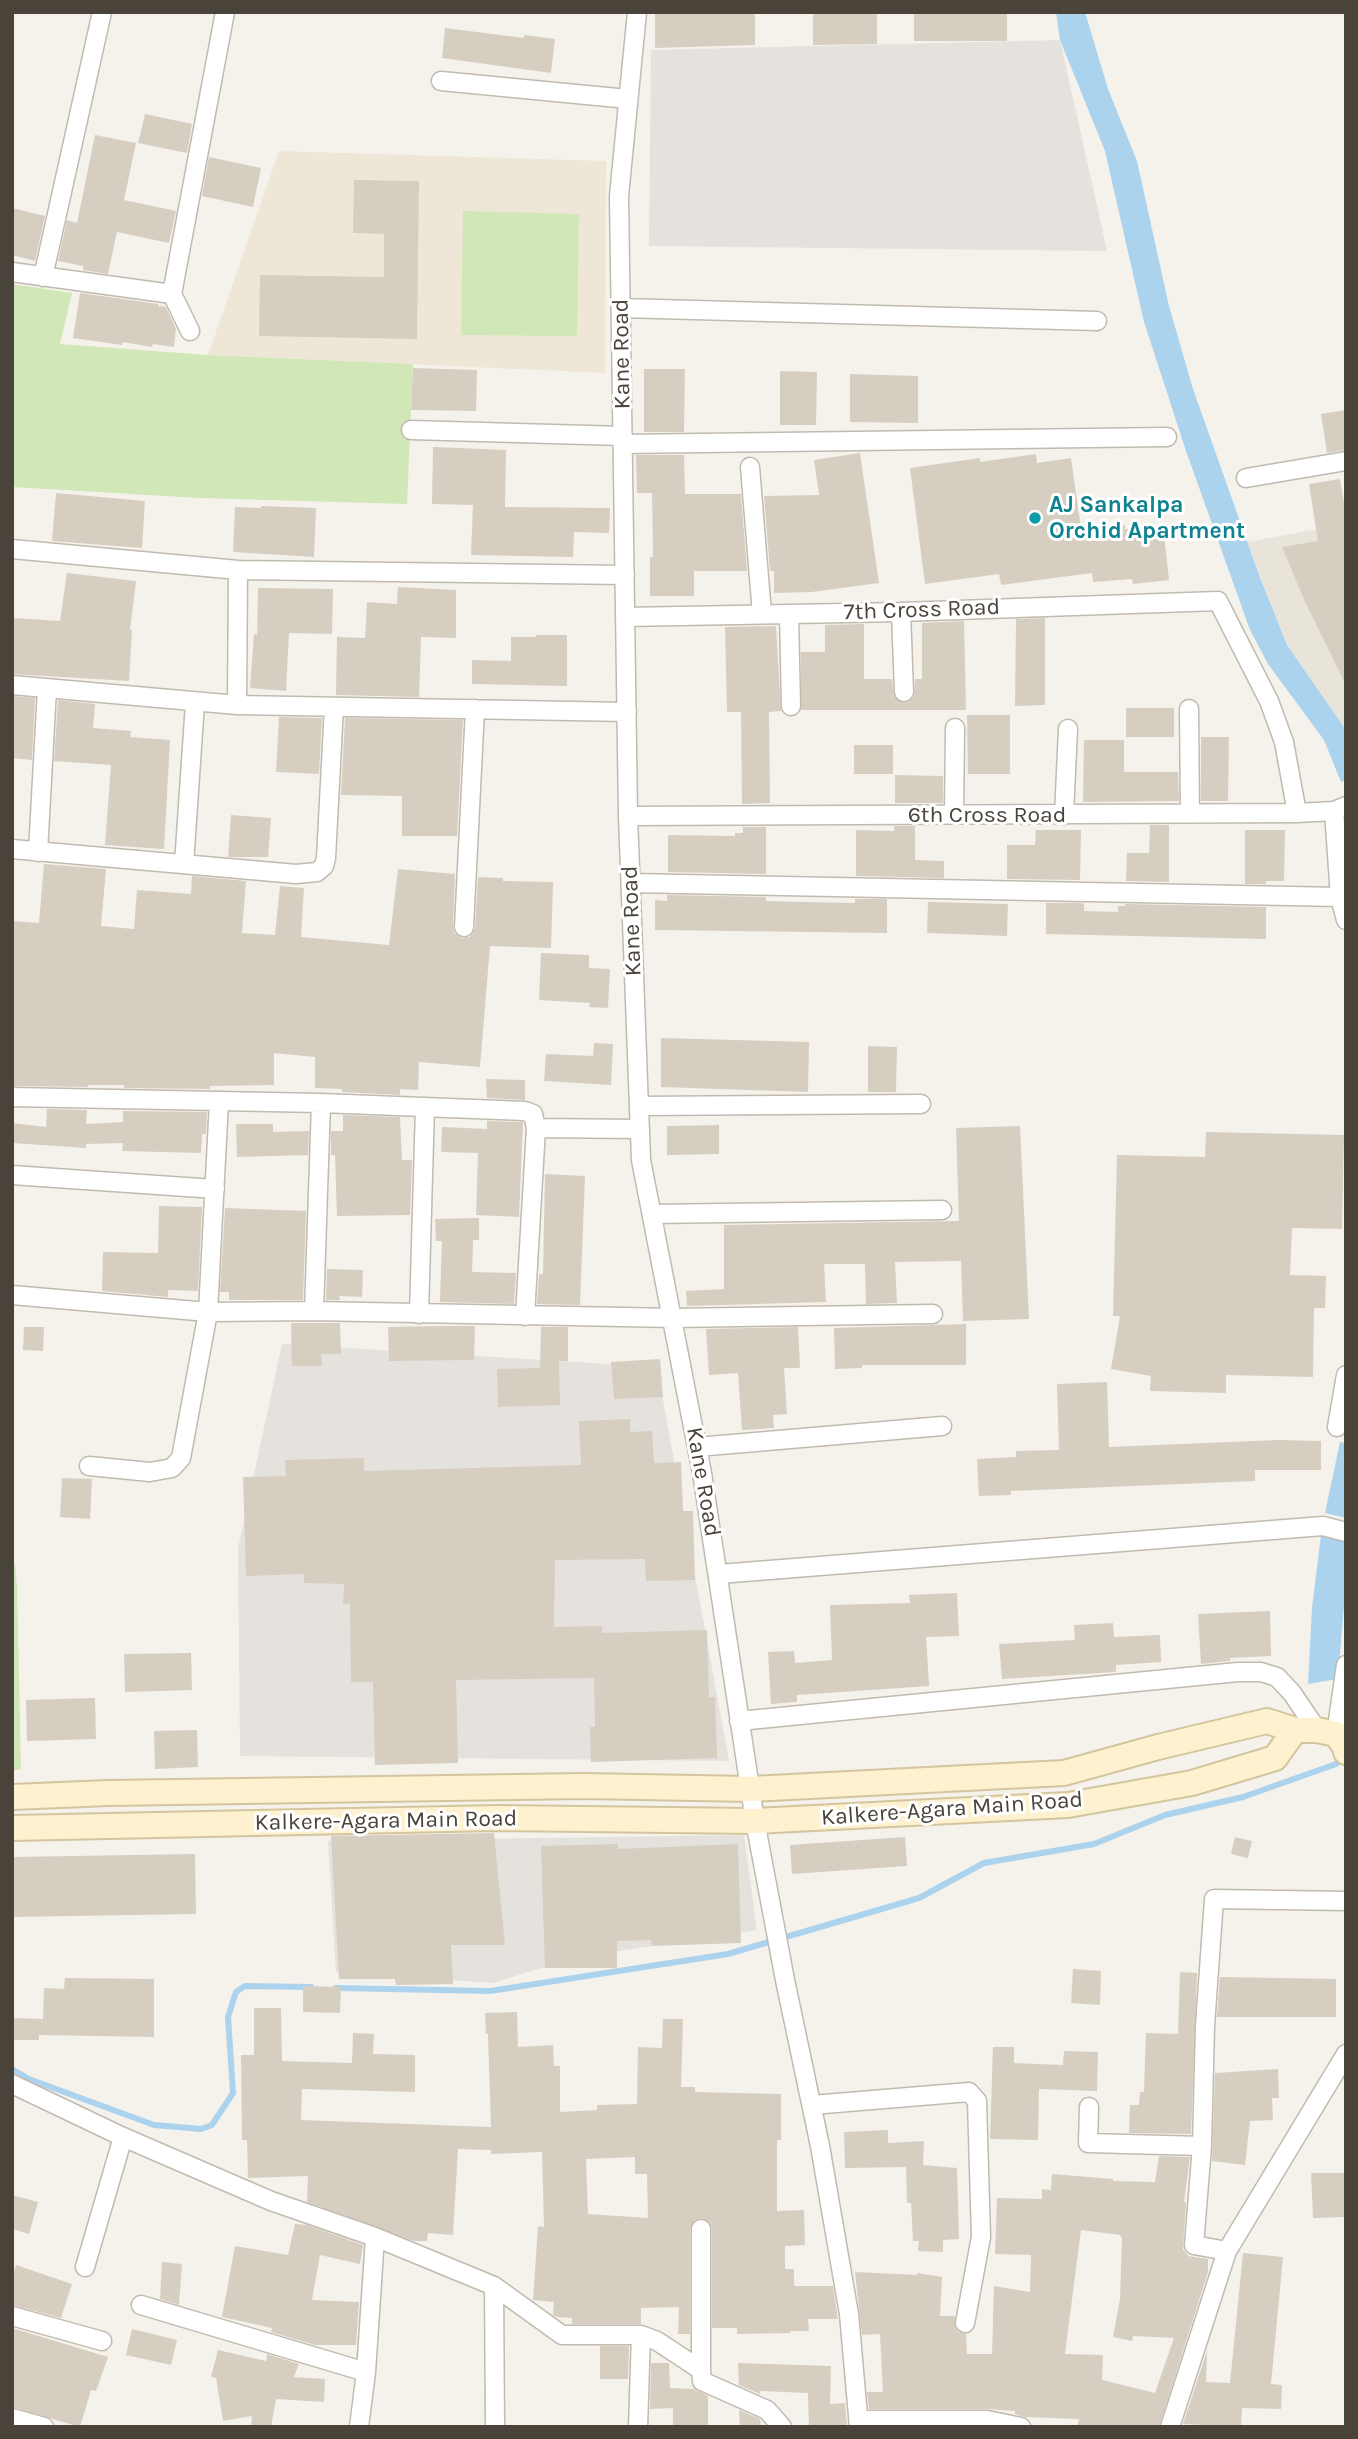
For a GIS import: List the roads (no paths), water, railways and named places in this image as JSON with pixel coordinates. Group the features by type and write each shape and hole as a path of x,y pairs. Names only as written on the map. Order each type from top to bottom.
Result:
{"street":[{"path":"43,277 102,12"},
{"path":"190,331 172,294 225,12"},
{"name":"Kane Road","path":"637,12 619,196 628,816 641,1160 673,1318 719,1574 755,1821 812,2105 849,2314 859,2423"},
{"path":"441,81 628,99"},
{"path":"12,272 172,294"},
{"path":"621,308 1097,321"},
{"path":"411,430 623,440 1167,437"},
{"path":"1246,478 1346,461"},
{"path":"750,467 762,614"},
{"path":"12,548 238,570 625,575"},
{"path":"237,705 238,570"},
{"name":"7th Cross Road","path":"625,617 1218,601 1269,701 1284,742 1297,813"},
{"path":"901,611 904,692"},
{"path":"789,614 790,706"},
{"path":"12,685 237,705 627,712"},
{"path":"38,852 47,690"},
{"path":"184,864 195,703"},
{"path":"12,849 296,874 317,872 324,866 334,707"},
{"path":"464,927 475,709"},
{"path":"1189,709 1190,813"},
{"path":"954,815 955,728"},
{"path":"1064,815 1068,729"},
{"path":"1340,809 1339,897 1346,920"},
{"name":"6th Cross Road","path":"628,816 1297,813 1340,809"},
{"path":"631,883 1339,897"},
{"path":"12,1097 321,1103 525,1111 533,1114 536,1128 525,1317"},
{"path":"89,1466 150,1472 172,1468 181,1458 208,1312 219,1101"},
{"path":"314,1311 321,1103"},
{"path":"639,1105 921,1104"},
{"path":"419,1314 425,1107"},
{"path":"536,1128 640,1129"},
{"path":"12,1175 215,1189"},
{"path":"652,1213 942,1210"},
{"path":"12,1295 208,1312 314,1311 673,1318 933,1314"},
{"path":"1337,1427 1346,1375"},
{"path":"697,1447 942,1426"},
{"path":"719,1574 1323,1526 1346,1532"},
{"path":"1328,1739 1346,1665"},
{"path":"739,1721 1238,1672 1261,1672 1277,1677 1328,1739"},
{"name":"Kalkere-Agara Main Road","path":"12,1797 108,1793 584,1786 751,1789 1064,1773 1267,1721 1328,1739"},
{"name":"Kalkere-Agara Main Road","path":"12,1828 497,1818 755,1821 1068,1805 1192,1783 1328,1739"},
{"path":"1227,2251 1194,2245 1202,2146 1205,2026 1214,1899 1346,1901"},
{"path":"1170,2427 1227,2251 1346,2054"},
{"path":"14,2090 271,2201 376,2237 494,2286 562,2335 641,2335 701,2370"},
{"path":"812,2105 969,2092 977,2102 981,2237 965,2323"},
{"path":"1089,2107 1088,2143 1202,2146"},
{"path":"85,2267 123,2137"},
{"path":"701,2229 702,2381 767,2410 782,2427"},
{"path":"359,2427 376,2237"},
{"path":"494,2286 495,2427"},
{"path":"141,2305 366,2372"},
{"path":"12,2316 102,2341"},
{"path":"638,2427 641,2335"},
{"path":"12,2418 44,2427"},
{"path":"859,2423 987,2420 1021,2427"}],"water":[{"path":"1056,12 1085,12 1108,89 1137,161 1169,306 1193,389 1258,572 1287,645 1346,730 1346,780 1341,782 1324,740 1268,664 1250,630 1186,451 1144,322 1105,151 1060,40"},
{"path":"1340,1442 1346,1443 1346,1518 1325,1513"},
{"path":"1321,1535 1346,1540 1346,1581 1338,1679 1308,1684 1312,1608"}],"waterway":[{"path":"336,1988 490,1991 728,1954 919,1898 984,1863 1094,1844 1165,1815 1243,1797 1336,1764 1343,1756"},
{"path":"12,2069 29,2079 154,2125 201,2129 212,2125 233,2093 228,2017 236,1992 245,1986 311,1987"}],"place":[{"name":"AJ Sankalpa Orchid Apartment","path":"1035,518"}]}
